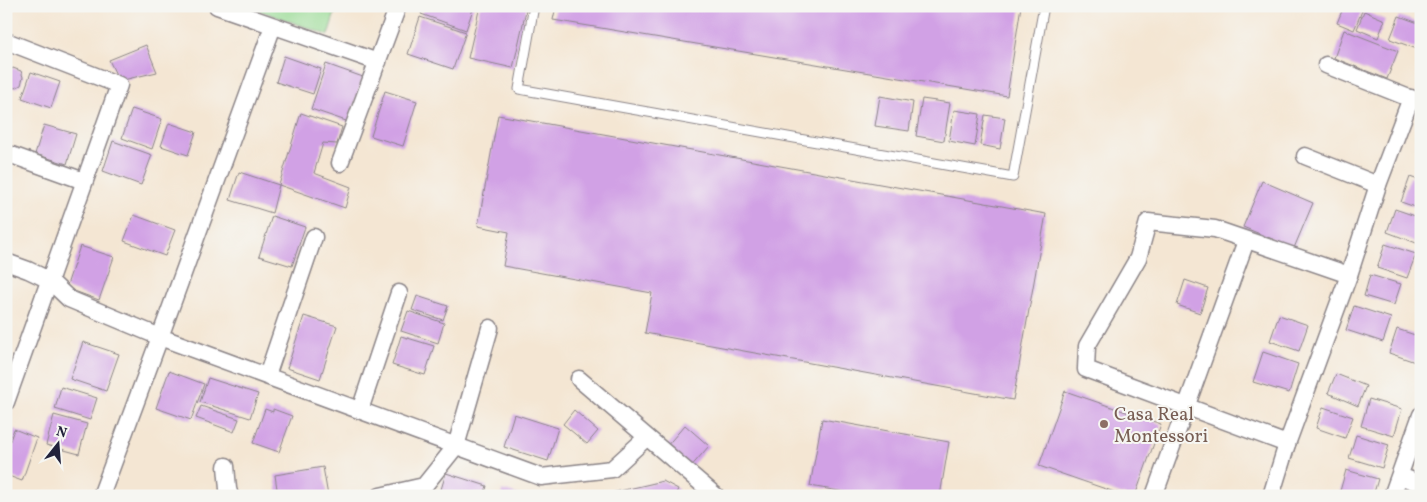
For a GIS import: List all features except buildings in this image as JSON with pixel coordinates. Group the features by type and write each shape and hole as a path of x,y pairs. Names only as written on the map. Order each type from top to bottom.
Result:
{"street":[{"path":"217,6 378,62"},
{"path":"340,163 398,6"},
{"path":"101,496 273,26"},
{"path":"6,41 119,86 49,280 11,375 6,402"},
{"path":"1271,496 1286,444 1349,275 1378,185 1416,101 1326,65"},
{"path":"6,153 84,181"},
{"path":"1305,156 1378,185"},
{"path":"1286,444 1086,369 1087,346 1138,258 1148,222 1215,229 1349,275"},
{"path":"267,376 314,237"},
{"path":"1154,496 1246,241"},
{"path":"6,262 49,280 69,299 160,337 541,477 612,468 646,438"},
{"path":"360,410 399,293"},
{"path":"380,496 424,486 456,446 490,328"},
{"path":"579,379 716,496"},
{"path":"1392,496 1421,415"},
{"path":"226,466 230,496"},
{"path":"1400,476 1421,484"}],"lane":[{"path":"534,6 519,89 1013,177 1044,6"}],"green space":[{"path":"247,6 337,6 328,35"}],"place":[{"name":"Casa Real Montessori","path":"1104,424"}]}
